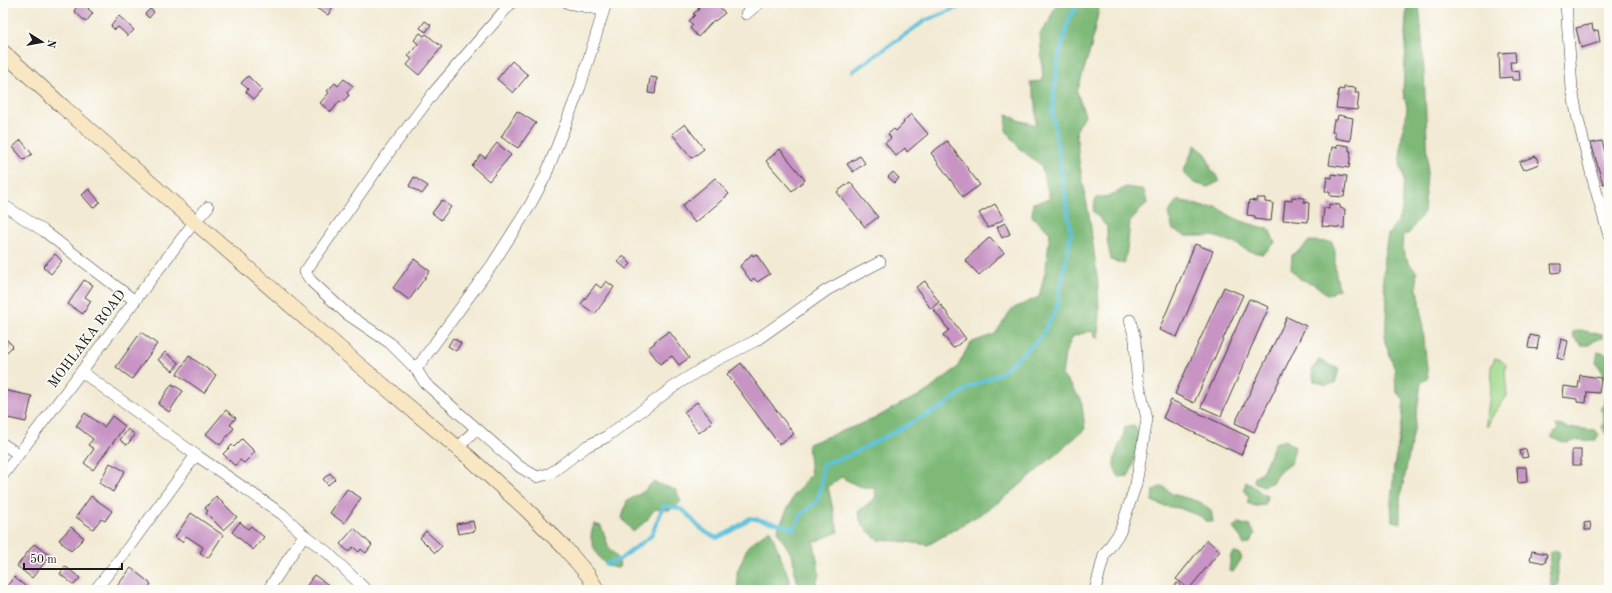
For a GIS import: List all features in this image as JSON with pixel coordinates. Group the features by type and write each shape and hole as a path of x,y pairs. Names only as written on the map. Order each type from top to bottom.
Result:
{"main road":[{"path":"3,52 62,106 359,365 458,448 527,510 564,547 588,575 597,590"}],"street":[{"path":"511,3 435,91 392,148 305,272 311,281 347,314 390,342 416,369 425,383 454,407 476,429 520,467 537,477 551,473 587,446 606,437 680,383 712,362 755,340 827,290 880,262"},
{"path":"416,369 492,265 529,207 546,177 580,87 605,7 568,3"},
{"path":"746,14 759,3"},
{"path":"1566,3 1572,89 1592,176 1609,236"},
{"path":"3,205 44,231 135,300"},
{"name":"MOHLAKA ROAD","path":"3,475 195,221 208,207"},
{"path":"1095,590 1104,555 1120,532 1136,484 1147,419 1137,376 1135,339 1130,320"},
{"path":"82,372 196,455 282,514 304,535 327,552 366,590"},
{"path":"458,448 476,429"},
{"path":"3,444 18,454"},
{"path":"96,590 120,560 196,455"},
{"path":"268,590 304,535"}],"green space":[{"path":"1057,3 1100,3 1091,47 1077,92 1085,115 1076,131 1079,161 1090,221 1098,284 1098,339 1091,331 1073,336 1065,353 1062,375 1081,399 1085,429 1012,492 989,509 928,545 878,540 862,525 858,512 876,497 875,489 858,486 841,477 828,487 838,532 814,542 819,574 814,590 800,590 795,576 793,557 777,531 794,495 811,474 808,444 874,419 925,393 957,368 970,343 995,334 1012,309 1039,297 1046,268 1050,233 1032,216 1033,203 1050,199 1041,165 1020,149 1006,130 1007,114 1018,120 1036,125 1036,103 1030,82 1043,81 1040,33 1048,23"},
{"path":"1407,3 1419,3 1423,51 1428,161 1424,212 1408,234 1403,234 1402,245 1406,259 1416,271 1428,378 1421,383 1415,425 1400,499 1400,523 1392,521 1391,502 1394,467 1402,423 1404,399 1396,392 1395,370 1385,342 1387,300 1383,281 1384,257 1388,235 1402,211 1404,176 1400,164 1402,132 1407,107 1403,91"},
{"path":"1195,145 1206,154 1211,169 1220,181 1208,187 1194,183 1183,172"},
{"path":"1126,187 1144,190 1147,203 1130,222 1124,264 1111,260 1107,240 1107,227 1093,211 1096,198 1110,196"},
{"path":"1178,200 1203,207 1218,207 1235,218 1269,229 1275,243 1263,254 1248,251 1235,243 1213,236 1186,236 1173,230 1168,213"},
{"path":"1309,241 1332,242 1335,250 1335,269 1339,289 1328,295 1314,284 1300,279 1291,270 1292,255 1303,248"},
{"path":"1581,330 1602,335 1602,338 1589,345 1581,345 1573,336 1573,332"},
{"path":"1598,352 1603,352 1606,355 1609,354 1609,435 1602,427 1604,418 1600,409 1606,398 1607,386 1603,373 1596,363"},
{"path":"1495,358 1501,360 1506,365 1505,373 1507,396 1494,413 1487,427 1486,422 1492,381 1491,367"},
{"path":"1319,360 1339,369 1335,383 1327,385 1314,381 1312,370"},
{"path":"1556,425 1564,426 1568,429 1575,428 1595,430 1599,434 1595,441 1578,440 1567,443 1561,442 1551,437 1558,429"},
{"path":"1135,426 1140,434 1132,468 1128,476 1119,477 1114,466 1114,460 1125,427"},
{"path":"1286,440 1295,447 1291,464 1278,472 1273,482 1263,486 1254,482 1255,476 1262,472 1275,443"},
{"path":"653,482 676,490 681,502 670,510 656,509 647,520 633,532 622,518 627,501 643,492"},
{"path":"1246,482 1267,496 1265,505 1256,506 1247,503 1249,497 1244,489"},
{"path":"1163,486 1172,494 1200,502 1211,510 1213,522 1206,521 1200,516 1179,508 1164,506 1152,501 1153,490"},
{"path":"1238,523 1250,526 1255,534 1250,543 1244,545 1241,538 1233,528"},
{"path":"594,524 601,526 609,548 615,554 620,565 618,568 607,565 596,553 591,537"},
{"path":"770,529 789,579 790,590 738,590 737,572 748,546"},
{"path":"1555,550 1559,552 1559,556 1558,585 1554,587 1551,586 1549,566 1551,561 1551,552"},
{"path":"1234,552 1239,553 1242,558 1233,572 1229,571 1231,555"}],"building":[{"path":"78,3 92,3 88,9 93,13 86,22 74,11 79,4"},
{"path":"320,3 332,8 328,15 316,8"},
{"path":"702,3 706,5 708,3 713,3 715,5 717,4 725,13 715,21 714,20 698,37 690,28 693,25 689,21 695,15 693,14 699,9 697,7"},
{"path":"150,9 154,12 149,18 145,14"},
{"path":"119,16 134,30 128,36 118,27 115,30 111,26"},
{"path":"425,21 431,25 426,32 420,28"},
{"path":"1592,24 1593,31 1598,30 1600,42 1581,48 1576,28"},
{"path":"420,33 424,36 426,34 442,47 419,75 407,65 412,59 408,56 418,44 414,40"},
{"path":"1515,52 1516,62 1510,62 1511,71 1519,70 1520,80 1512,80 1512,77 1500,78 1499,53"},
{"path":"512,61 528,75 513,93 497,79"},
{"path":"248,76 262,90 254,99 246,92 248,89 241,83"},
{"path":"650,77 657,78 655,94 648,93"},
{"path":"344,79 353,86 347,93 349,95 342,103 340,101 331,112 320,103 329,93 327,91 335,83 338,86"},
{"path":"1344,87 1356,88 1355,93 1359,93 1357,110 1336,108 1339,89 1344,90"},
{"path":"517,111 536,123 518,148 501,137"},
{"path":"911,114 928,134 907,152 905,148 896,156 885,143 891,138 888,134 894,129 896,131"},
{"path":"1338,115 1353,118 1350,141 1335,138 1335,132 1332,132 1334,120 1337,120"},
{"path":"685,124 704,149 692,158 672,134"},
{"path":"21,140 32,154 24,160 13,147"},
{"path":"947,141 980,185 963,197 931,153"},
{"path":"1602,141 1609,166 1609,183 1603,184 1591,143"},
{"path":"497,143 511,155 489,181 472,166 481,155 485,158"},
{"path":"1337,144 1349,146 1349,151 1351,151 1349,168 1329,165 1332,147 1337,148"},
{"path":"780,149 805,180 792,191 766,161"},
{"path":"860,156 865,163 853,172 847,164"},
{"path":"1536,156 1539,164 1523,170 1519,162"},
{"path":"893,172 899,178 895,183 888,177"},
{"path":"1332,174 1347,176 1344,197 1330,196 1330,192 1325,191 1327,177 1332,178"},
{"path":"414,177 428,186 422,194 409,186"},
{"path":"715,178 729,194 695,223 682,206"},
{"path":"850,182 878,217 865,227 837,192"},
{"path":"89,189 100,202 93,208 82,195"},
{"path":"1292,197 1304,198 1304,202 1309,203 1308,222 1283,220 1285,200 1292,201"},
{"path":"1257,198 1265,198 1265,202 1273,203 1271,221 1255,219 1255,216 1247,215 1249,200 1256,201"},
{"path":"442,200 451,207 441,220 432,213"},
{"path":"995,204 1004,219 988,228 979,213"},
{"path":"1329,204 1340,205 1340,208 1345,209 1344,228 1322,226 1324,208 1329,209"},
{"path":"1005,223 1010,234 1002,238 997,227"},
{"path":"990,237 1004,253 979,275 965,260"},
{"path":"1195,244 1213,251 1177,337 1159,330"},
{"path":"55,254 62,261 51,274 43,267"},
{"path":"752,254 753,256 756,254 770,274 757,282 754,278 751,281 740,266"},
{"path":"623,256 631,264 626,269 618,262"},
{"path":"414,259 430,271 409,300 393,288"},
{"path":"1551,264 1561,264 1561,272 1552,273"},
{"path":"84,280 93,285 85,297 91,301 83,314 68,304"},
{"path":"606,281 614,287 595,314 581,304 596,284 601,288"},
{"path":"925,281 939,302 931,309 916,287"},
{"path":"1224,287 1243,295 1194,403 1175,394"},
{"path":"1249,299 1269,307 1221,416 1201,407"},
{"path":"941,305 966,339 953,348 943,335 949,330 934,310"},
{"path":"1287,317 1306,326 1254,432 1235,423"},
{"path":"669,331 689,358 679,365 672,356 660,364 648,348"},
{"path":"141,332 157,344 132,379 116,367"},
{"path":"1530,335 1539,337 1537,349 1528,348"},
{"path":"3,336 13,346 3,356"},
{"path":"453,338 461,343 456,351 448,346"},
{"path":"1561,339 1568,341 1564,360 1557,358"},
{"path":"165,352 179,363 173,371 158,360"},
{"path":"189,356 216,375 204,393 177,374"},
{"path":"741,363 794,434 779,444 727,374"},
{"path":"1580,375 1601,378 1599,393 1587,392 1586,403 1577,402 1577,399 1563,397 1564,386 1578,388"},
{"path":"172,384 183,391 169,412 158,404"},
{"path":"3,390 32,396 26,422 3,417"},
{"path":"1171,400 1249,437 1241,455 1163,418"},
{"path":"697,402 713,422 699,433 684,412"},
{"path":"226,410 236,418 230,425 234,428 220,445 206,434"},
{"path":"85,413 104,427 112,416 125,426 93,470 84,463 94,449 88,445 93,439 76,426"},
{"path":"128,429 135,435 127,445 120,440"},
{"path":"242,439 255,452 244,463 240,460 235,466 223,454 232,445 234,447"},
{"path":"1526,449 1528,457 1522,458 1520,451"},
{"path":"1572,450 1581,450 1581,465 1572,465"},
{"path":"110,463 125,471 113,492 99,483"},
{"path":"1517,467 1526,467 1527,482 1518,483"},
{"path":"330,473 335,479 328,485 323,479"},
{"path":"347,489 361,498 344,523 330,513"},
{"path":"91,496 112,511 105,521 101,519 93,529 76,517"},
{"path":"216,496 237,517 223,530 206,513 208,511 205,508"},
{"path":"191,513 223,535 208,558 200,553 203,547 186,536 182,542 175,537"},
{"path":"473,521 475,531 458,534 456,524"},
{"path":"240,522 248,529 251,526 264,537 253,550 232,532"},
{"path":"1590,522 1591,530 1585,530 1584,523"},
{"path":"71,527 84,538 71,551 59,540"},
{"path":"354,528 372,545 366,553 361,549 359,552 353,547 349,552 340,544"},
{"path":"426,531 442,546 435,553 420,538"},
{"path":"1207,540 1220,551 1189,589 1176,579"},
{"path":"34,544 50,556 32,578 17,566"},
{"path":"1532,551 1547,554 1545,563 1530,560"},
{"path":"65,566 80,578 74,585 60,574"},
{"path":"131,568 151,584 146,590 114,590"},
{"path":"314,575 330,586 327,590 304,590"},
{"path":"14,577 30,590 11,590 7,586"},
{"path":"1177,583 1185,590 1171,590"}],"waterway":[{"path":"853,71 926,20 970,3"},
{"path":"606,564 619,560 651,536 663,507 678,508 688,514 700,528 717,538 733,530 750,518 780,524 794,529 801,515 817,501 822,483 823,464 848,456 944,406 968,388 1001,373 1041,337 1057,307 1071,233 1052,110 1058,59 1070,17 1079,3"}]}
